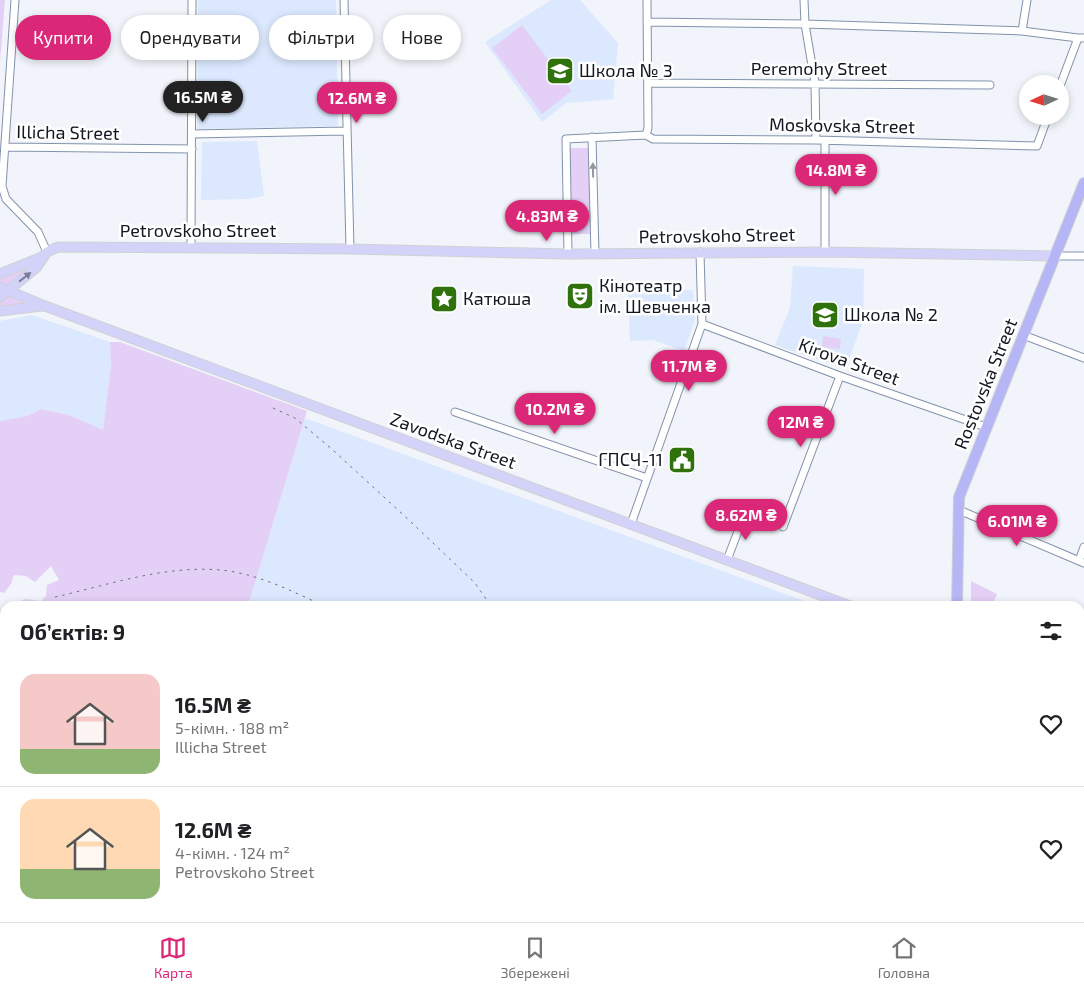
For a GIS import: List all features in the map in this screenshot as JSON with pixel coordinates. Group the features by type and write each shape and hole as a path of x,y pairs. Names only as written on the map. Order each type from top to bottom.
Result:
{"highway":[{"name":"Rostovska Street","path":"957,601 959,498 1084,183"}],"main road":[{"name":"Petrovskoho Street","path":"0,274 42,257 47,252 58,247 350,249 568,254 825,252 1054,256"},
{"path":"0,297 4,289 36,268 47,252"},
{"name":"Zavodska Street","path":"4,289 45,306 837,601"},
{"path":"0,311 45,306"}],"street":[{"name":"Illicha Street","path":"15,0 1,190 6,199 38,232 47,252"},
{"path":"191,247 192,0"},
{"path":"344,0 350,249"},
{"path":"646,135 648,128 647,0"},
{"path":"804,0 805,24 815,83 816,140"},
{"path":"1022,31 1028,0"},
{"path":"648,22 805,24 1022,31 1081,38 1065,75"},
{"name":"Peremohy Street","path":"648,83 990,85"},
{"name":"Moskovska Street","path":"568,254 566,139 646,135 653,139 825,140 1037,146 1045,125"},
{"path":"192,134 346,131"},
{"path":"592,137 594,254"},
{"path":"825,140 825,252"},
{"name":"Illicha Street","path":"4,146 192,149"},
{"path":"631,524 702,324 700,252"},
{"name":"Petrovskoho Street","path":"1054,256 1084,256"},
{"name":"Kirova Street","path":"702,324 840,376 986,427"},
{"path":"1023,335 1084,358"},
{"path":"783,527 840,376"},
{"path":"455,412 647,478"},
{"path":"958,510 1081,562 1084,547"},
{"path":"727,560 745,513"}],"shaded area":[{"path":"0,0 5,0 0,62"},
{"path":"198,0 336,0 336,15 269,15 269,60 337,60 338,126 197,129 198,60 259,60 259,15 198,15"},
{"name":"Школа № 3","path":"551,0 580,0 618,43 613,99 566,103 542,122 485,42"},
{"path":"522,25 572,91 542,114 492,48"},
{"path":"257,141 264,196 248,199 201,200 202,142"},
{"path":"568,148 589,148 591,234 570,234"},
{"path":"44,259 7,287 0,285 0,276"},
{"name":"Школа № 2","path":"793,266 864,269 863,322 845,369 775,345 790,308"},
{"path":"693,290 695,320 684,351 653,340 630,341 628,291"},
{"path":"8,293 34,305 0,308 0,301"},
{"path":"32,315 110,342 111,365 103,431 69,415 41,409 27,416 0,421 0,321"},
{"path":"823,336 841,339 840,349 822,347"},
{"path":"110,342 120,342 307,411 250,601 41,601 46,596 47,585 59,580 51,566 35,582 26,576 14,575 11,584 4,593 0,592 0,421 27,416 41,409 69,415 103,430 111,365"},
{"path":"305,418 804,601 250,601"},
{"path":"971,581 997,594 994,601 971,601"},
{"path":"26,599 41,601 20,601"}],"railway":[{"path":"273,408 295,418 334,451 475,583 488,601"},
{"path":"55,597 137,577 178,570 199,569 220,570 247,575 314,601"}],"place":[{"name":"Школа № 3","path":"560,71"},
{"name":"Кінотеатр ім. Шевченка","path":"580,296"},
{"name":"Катюша","path":"444,299"},
{"name":"Школа № 2","path":"825,315"},
{"name":"ГПСЧ-11","path":"682,460"}]}
